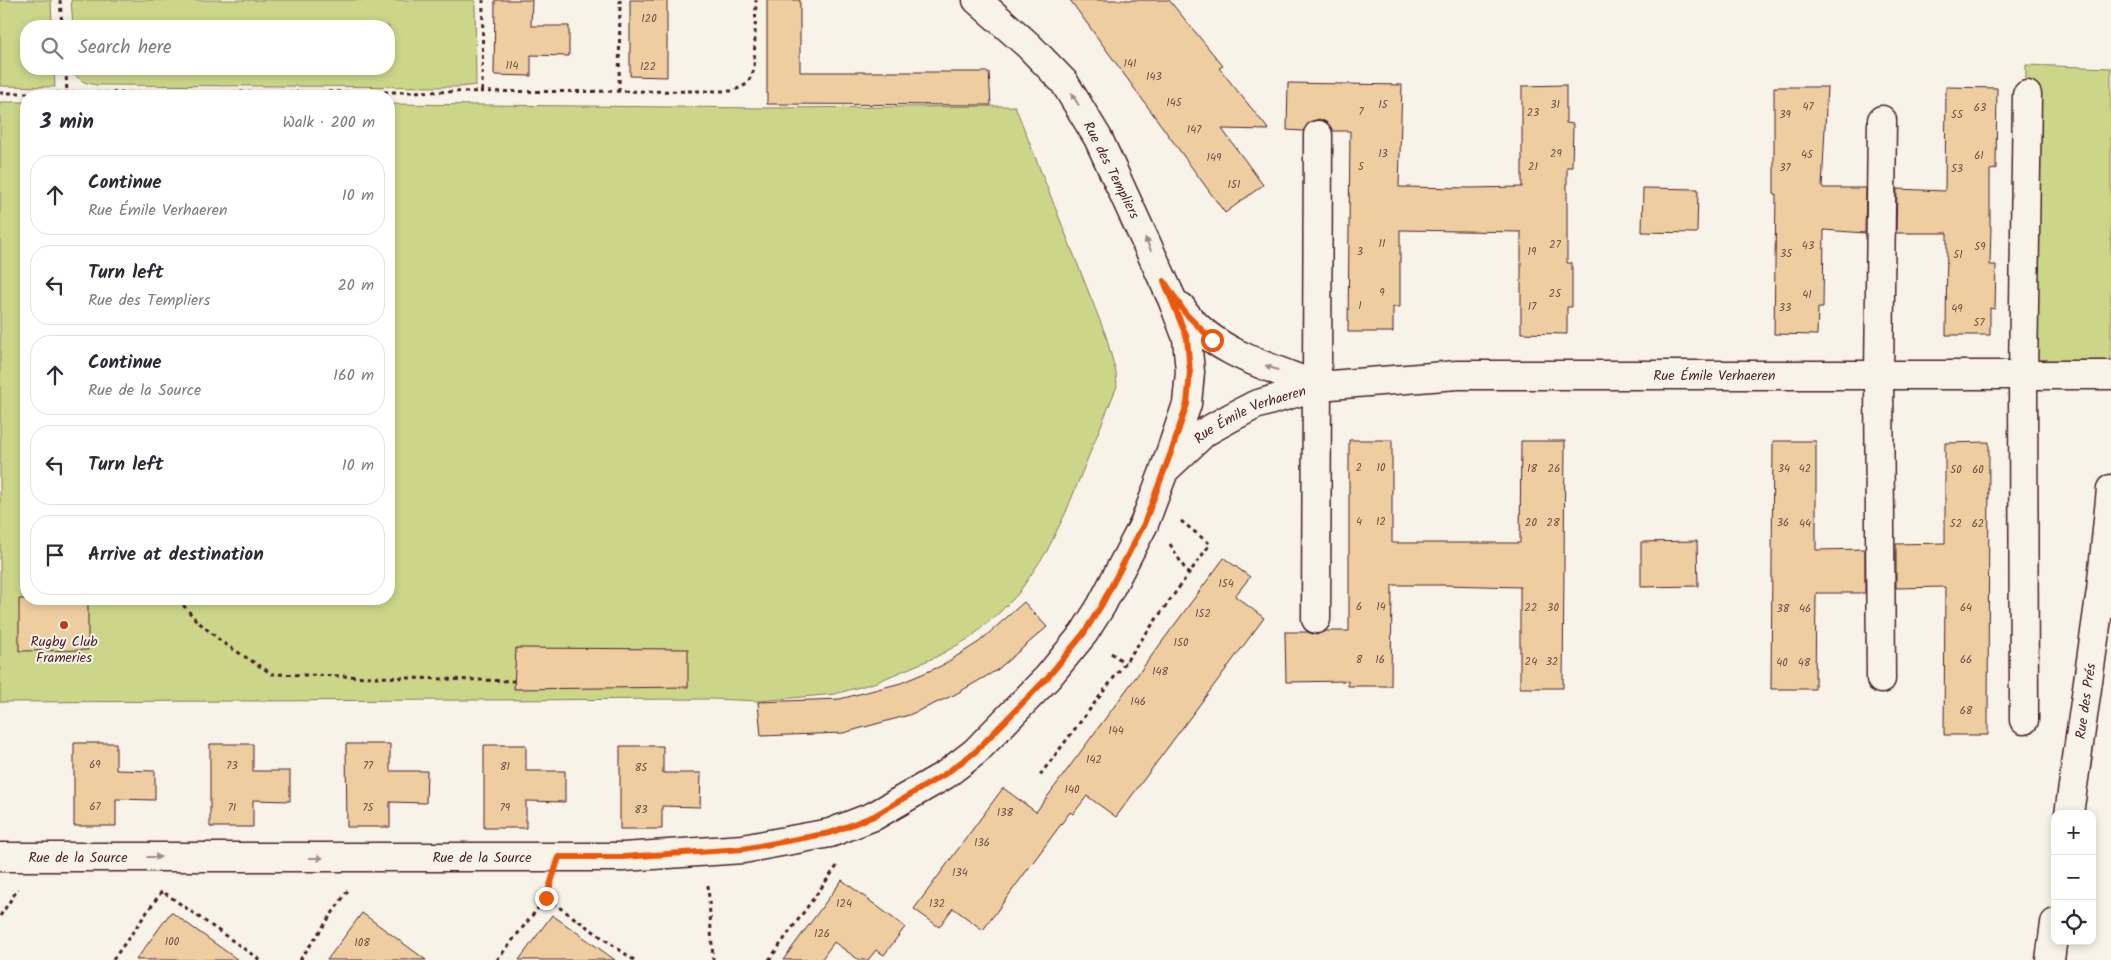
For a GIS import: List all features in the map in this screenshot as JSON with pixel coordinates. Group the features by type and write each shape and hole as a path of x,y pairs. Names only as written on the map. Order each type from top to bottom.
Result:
{"street":[{"name":"Rue des Templiers","path":"978,0 1028,45 1064,82 1098,138 1164,281 1187,338 1190,372"},
{"path":"2024,720 2023,374 2027,95"},
{"path":"1882,120 1879,375 1882,680"},
{"path":"1316,619 1318,135"},
{"name":"Rue Émile Verhaeren","path":"1164,281 1185,313 1212,340 1252,360 1318,386"},
{"name":"Rue de la Source","path":"0,857 623,857 743,849 830,833 874,816 945,774 975,752 1048,677 1084,633 1101,606 1144,524 1187,404 1190,372"},
{"name":"Rue Émile Verhaeren","path":"1164,471 1204,432 1256,405 1318,386 1457,375 2111,375"},
{"name":"Rue des Prés","path":"2070,810 2101,590 2111,489"},
{"path":"2050,960 2052,945"}],"path":[{"path":"60,0 62,20"},
{"path":"482,91 483,0"},
{"path":"619,91 620,0"},
{"path":"395,91 734,91 747,84 754,70 756,0"},
{"path":"66,75 67,90"},
{"path":"0,93 20,92"},
{"path":"1040,776 1125,663 1210,544"},
{"path":"183,605 196,620 222,642 272,674 514,681"},
{"path":"706,852 713,960"},
{"path":"497,960 546,898 559,857"},
{"path":"300,960 371,858"},
{"path":"769,960 837,866"},
{"path":"113,960 162,891 260,960"},
{"path":"546,898 634,960"}],"green space":[{"path":"0,0 51,0 52,20 20,20 20,75 54,75 55,87 0,86"},
{"path":"71,0 475,0 476,85 460,87 96,85 84,82 76,75 395,75 395,20 73,20"},
{"path":"2026,65 2111,68 2111,375 2023,375"},
{"path":"0,102 20,102 20,605 395,605 395,104 767,108 1015,106 1106,336 1116,373 1117,386 1066,512 1047,551 1018,594 970,638 936,657 874,683 835,694 759,701 713,699 0,702"}],"building":[{"path":"495,0 532,0 531,26 569,26 569,56 531,55 531,76 494,75"},
{"path":"630,0 667,0 667,77 630,76"},
{"path":"767,0 800,0 800,72 989,72 991,105 767,104"},
{"path":"1070,0 1169,0 1223,66 1219,68 1269,130 1222,129 1263,185 1225,213"},
{"path":"1288,83 1402,85 1399,187 1470,188 1522,187 1522,86 1566,85 1566,123 1573,124 1572,167 1567,167 1567,263 1572,263 1572,307 1567,307 1567,334 1521,333 1521,232 1400,230 1400,307 1393,307 1393,332 1348,332 1350,131 1333,131 1326,122 1319,119 1310,122 1303,131 1287,130"},
{"path":"1774,87 1827,87 1822,188 1866,188 1865,233 1824,230 1823,308 1818,308 1817,335 1774,334 1776,194 1774,194"},
{"path":"1946,87 1997,88 1996,169 1990,170 1990,265 1996,265 1995,309 1990,308 1990,335 1946,335 1947,233 1896,233 1897,189 1945,191"},
{"path":"1643,188 1698,189 1697,233 1642,232"},
{"path":"1349,440 1392,440 1392,543 1520,543 1521,441 1565,441 1563,688 1520,688 1520,587 1445,585 1392,585 1391,686 1348,686 1348,681 1286,682 1285,632 1307,632 1316,635 1325,631 1349,631"},
{"path":"1773,441 1816,441 1816,550 1865,549 1865,593 1816,593 1815,689 1771,689"},
{"path":"1989,442 1988,735 1944,735 1945,587 1896,588 1896,544 1945,543 1945,443"},
{"path":"1697,541 1698,586 1641,587 1641,542"},
{"path":"1224,558 1250,577 1235,596 1264,618 1116,817 1087,796 1073,814 1070,812 983,930 953,908 939,927 914,909 1003,788 1036,812"},
{"name":"Rugby Club Frameries","path":"19,599 20,605 88,605 88,650 19,651"},
{"path":"1024,602 1047,627 997,670 954,695 909,715 843,733 761,736 758,702 840,699 901,683 941,666 979,642"},
{"path":"516,648 688,649 688,687 514,689"},
{"path":"74,743 116,743 116,770 155,771 155,800 116,799 116,826 74,826"},
{"path":"210,744 253,744 253,771 290,771 290,801 253,800 253,827 210,827"},
{"path":"346,744 390,744 390,771 427,771 426,803 390,802 390,827 347,827"},
{"path":"484,745 526,745 526,771 565,771 565,802 526,801 526,828 484,828"},
{"path":"620,746 663,746 663,773 701,773 700,807 662,806 662,829 620,829"},
{"path":"842,880 905,927 884,955 876,950 868,960 859,960 834,942 821,960 783,960"},
{"path":"171,912 199,932 238,960 136,960"},
{"path":"362,913 388,932 426,960 327,960"},
{"path":"552,915 579,934 615,960 519,960"}],"place":[{"name":"Rugby Club Frameries","path":"64,625"}],"route":[{"path":"546,898 559,857 623,857 743,849 830,833 874,816 945,774 975,752 1048,677 1084,633 1101,606 1144,524 1187,404 1190,372 1187,338 1164,281 1185,313 1212,340"}]}
